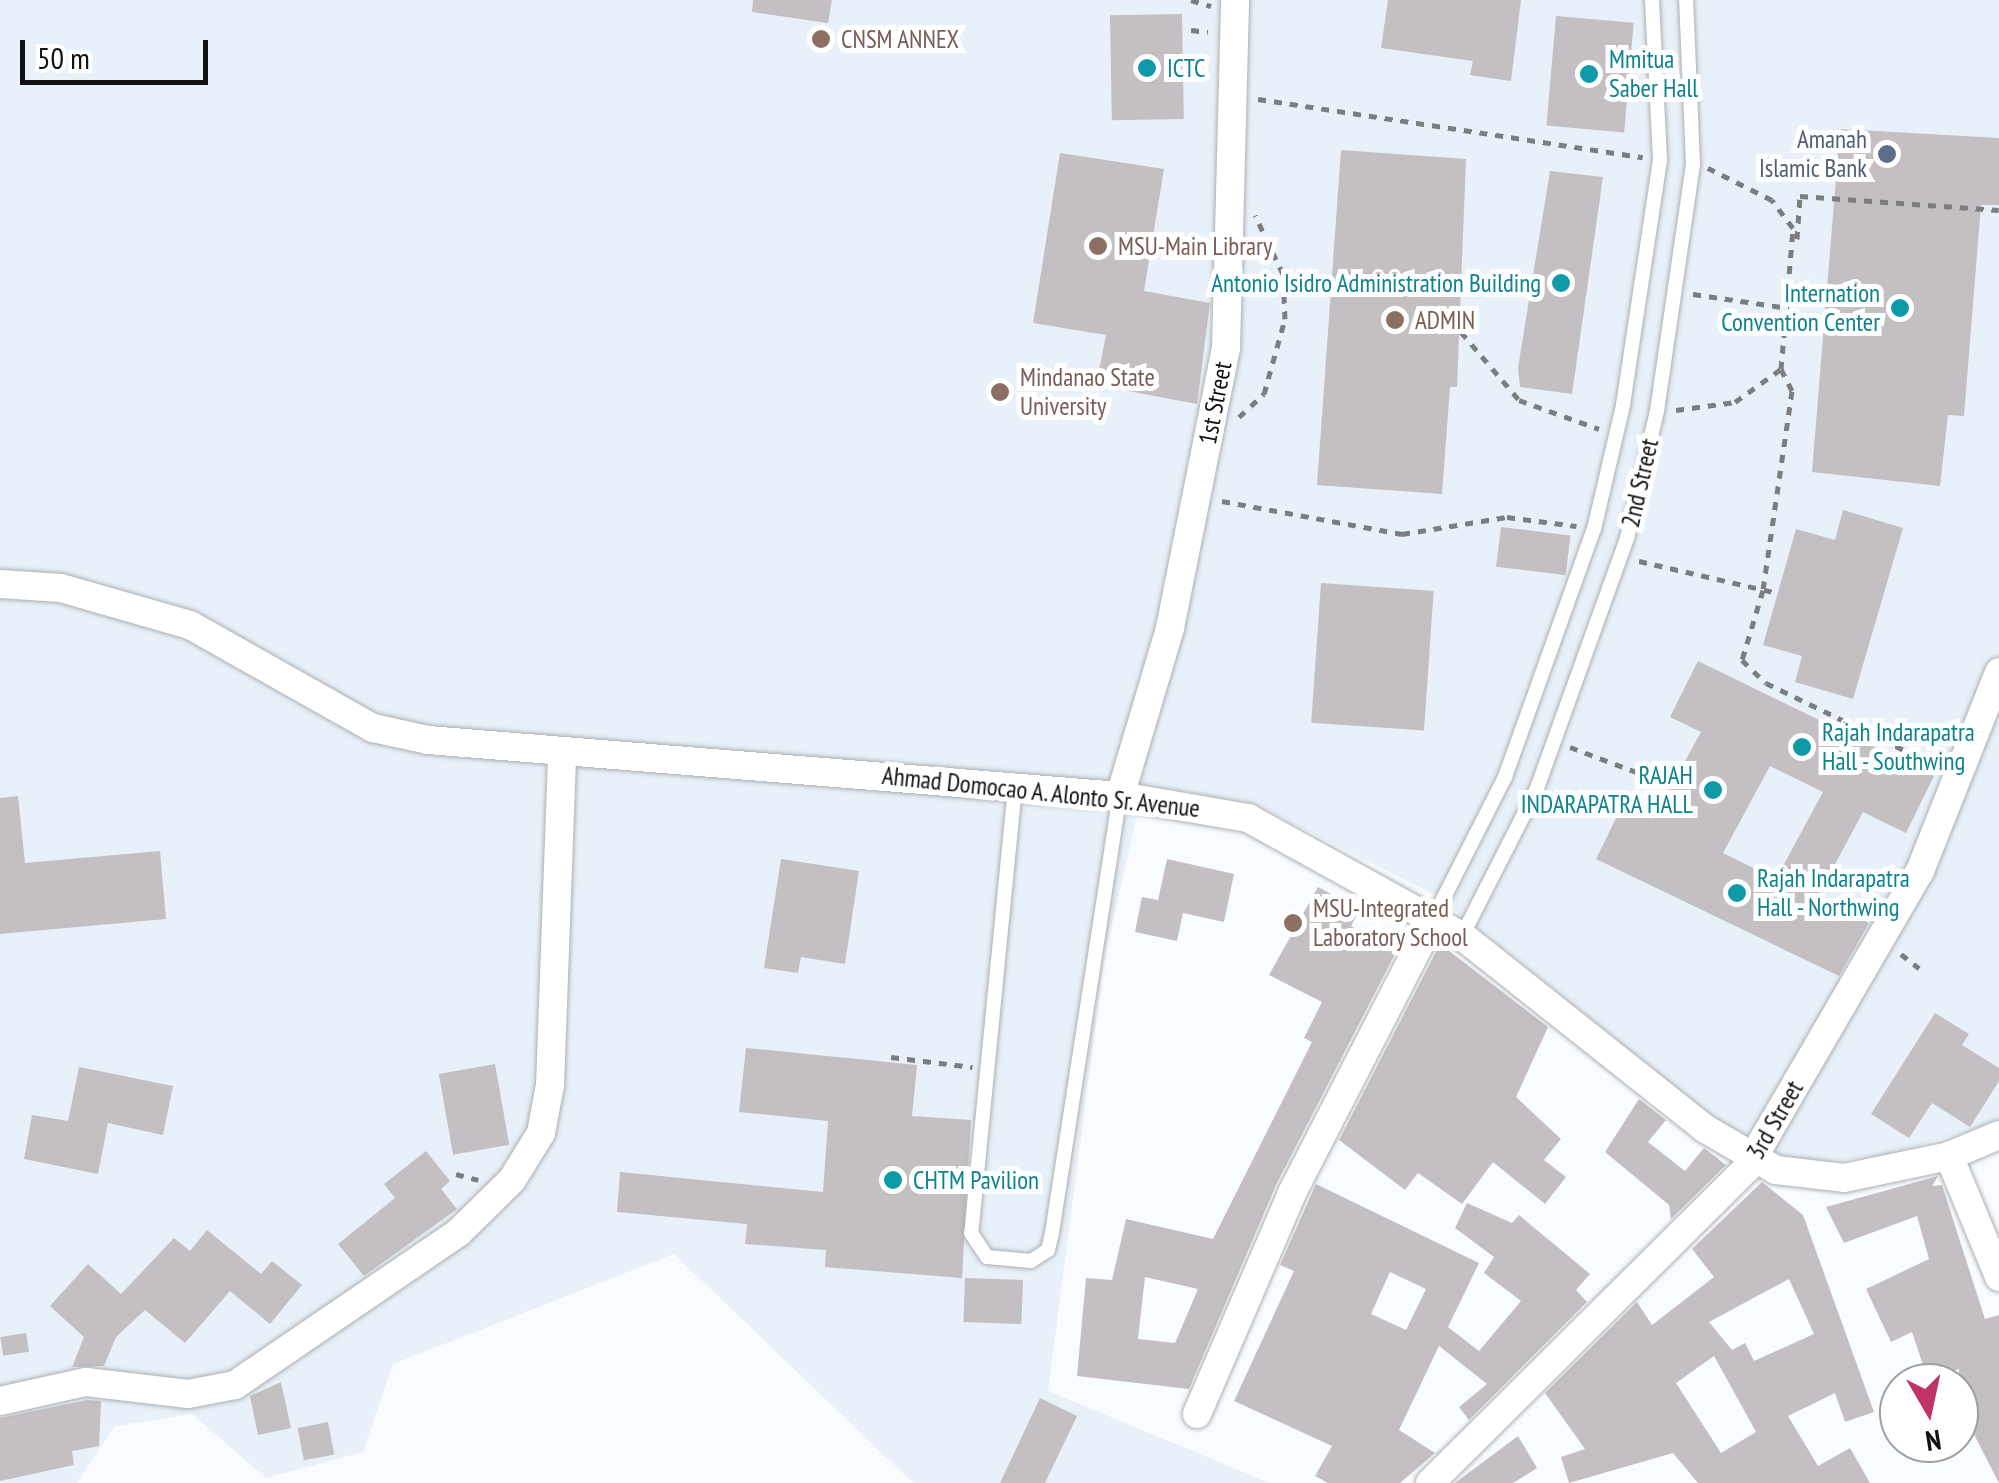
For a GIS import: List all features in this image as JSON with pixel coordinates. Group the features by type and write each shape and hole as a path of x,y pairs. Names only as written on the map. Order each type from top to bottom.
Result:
{"street":[{"name":"1st Street","path":"1120,796 1196,496 1226,348 1236,202 1235,0"},
{"name":"Ahmad Domocao A. Alonto Sr. Avenue","path":"0,584 61,588 190,625 373,728 562,751 1120,796 1248,818 1434,917 1752,1158 1809,1178 1844,1178 1949,1156 1999,1135"},
{"name":"3rd Street","path":"1430,1483 1752,1158 1920,871 1999,672"},
{"path":"0,1400 86,1382 188,1394 235,1385 458,1233 512,1180 541,1133 550,1085 562,751"},
{"path":"1197,1414 1292,1193 1434,917"},
{"path":"1949,1156 1999,1277"}],"lane":[{"name":"2nd Street","path":"1434,917 1505,778 1594,529 1616,435 1660,159 1652,0"},
{"name":"2nd Street","path":"1462,936 1556,741 1620,557 1657,411 1693,164 1686,0"},
{"path":"1015,787 973,1242 986,1257 1031,1261 1048,1250 1052,1232 1120,796"}],"path":[{"path":"1236,95 1660,159"},
{"path":"1693,164 1732,174 1772,200 1794,228 1796,250"},
{"path":"1960,777 1766,683 1742,660 1763,590 1792,390 1781,368 1800,196 1999,210"},
{"path":"1208,440 1264,394 1285,319 1276,250 1236,202"},
{"path":"1674,291 1789,308"},
{"path":"1461,332 1519,400 1616,435"},
{"path":"1657,411 1736,402 1781,368"},
{"path":"1196,496 1402,534 1507,517 1594,529"},
{"path":"1620,557 1778,593"},
{"path":"1556,741 1647,776"},
{"path":"891,1057 990,1069"}],"shaded area":[{"name":"Mindanao State University","path":"0,0 1999,0 1999,1123 1888,1154 1811,1164 1780,1155 1717,1120 1437,896 1256,805 1144,784 1104,961 1048,1391 1270,1483 913,1483 674,1254 393,1364 363,1452 266,1478 192,1414 115,1426 77,1483 0,1483"}],"building":[{"path":"753,0 832,0 828,23 752,12"},
{"path":"1388,0 1521,0 1511,81 1470,75 1473,61 1381,48"},
{"name":"ICTC","path":"1182,14 1184,119 1112,120 1110,15"},
{"name":"Mmitua Saber Hall","path":"1556,16 1634,23 1624,132 1546,126"},
{"path":"1840,129 1999,138 1999,205 1981,205 1964,416 1948,415 1940,486 1812,472"},
{"path":"1341,150 1466,159 1457,387 1450,387 1442,494 1317,485"},
{"name":"MSU-Main Library","path":"1060,153 1164,169 1144,291 1210,303 1197,404 1096,385 1106,335 1033,323"},
{"name":"Antonio Isidro Administration Building","path":"1550,171 1603,177 1572,394 1520,387 1518,368"},
{"path":"1843,510 1903,528 1853,699 1795,682 1802,656 1763,645 1796,529 1835,540"},
{"path":"1501,527 1570,536 1566,575 1496,567"},
{"path":"1321,583 1434,591 1424,731 1311,723"},
{"path":"1698,661 1934,776 1906,833 1863,812 1817,898 1869,923 1839,976 1596,859 1623,804 1653,819 1701,732 1670,717","holes":["1770,766 1823,792 1776,879 1723,853"]},
{"path":"18,796 25,863 160,851 166,919 0,934 0,798"},
{"path":"781,859 859,871 845,964 801,957 798,973 764,968"},
{"path":"1167,859 1234,874 1224,922 1183,913 1177,941 1135,932 1142,897 1158,900"},
{"path":"1318,887 1360,909 1351,926 1397,950 1276,1185 1189,1389 1077,1376 1086,1278 1112,1280 1126,1219 1213,1239 1312,1042 1304,1038 1322,1002 1269,975","holes":["1145,1277 1198,1289 1175,1343 1138,1339"]},
{"path":"1440,944 1548,1027 1516,1097 1561,1139 1544,1160 1566,1177 1545,1204 1493,1162 1462,1204 1418,1173 1405,1190 1339,1140"},
{"path":"1935,1013 1969,1034 1962,1045 1999,1068 1999,1081 1970,1127 1932,1103 1909,1138 1871,1114"},
{"path":"746,1048 917,1065 912,1116 971,1120 962,1278 825,1267 826,1250 745,1244 747,1224 617,1212 620,1172 823,1192 828,1121 739,1112"},
{"path":"495,1064 509,1145 453,1155 439,1074"},
{"path":"79,1067 173,1086 163,1135 108,1123 98,1174 24,1159 32,1115 68,1121"},
{"path":"1639,1099 1666,1120 1648,1142 1685,1171 1704,1148 1726,1165 1671,1219 1669,1205 1605,1152"},
{"path":"426,1151 450,1181 441,1189 457,1209 364,1276 338,1244 395,1198 384,1184"},
{"path":"1938,1176 1932,1186 1942,1185 1985,1319 1999,1315 1999,1483 1979,1444 1979,1363 1922,1363 1912,1332 1891,1342 1866,1289 1929,1259 1917,1216 1844,1243 1826,1207"},
{"path":"1762,1182 1803,1215 1874,1412 1845,1422 1835,1393 1788,1416 1818,1466 1850,1448 1870,1483 1698,1483 1673,1453 1569,1483 1561,1457 1585,1449 1545,1393 1637,1302 1652,1325 1714,1277 1692,1249","holes":["1789,1279 1814,1334 1754,1361 1745,1343 1732,1350 1709,1322","1714,1356 1756,1432 1721,1453 1676,1383"]},
{"path":"1316,1184 1479,1263 1448,1327 1479,1351 1521,1301 1484,1273 1494,1257 1455,1228 1467,1203 1512,1223 1519,1215 1590,1274 1576,1290 1587,1302 1469,1420 1459,1407 1487,1384 1439,1346 1399,1430 1435,1453 1400,1483 1328,1483 1315,1476 1332,1446 1234,1401 1294,1271 1280,1265","holes":["1390,1272 1426,1289 1406,1330 1371,1314"]},
{"path":"207,1230 261,1274 272,1261 302,1285 270,1324 230,1291 185,1343 145,1310 116,1337 104,1366 72,1367 84,1337 50,1306 88,1264 121,1294 174,1238 190,1251"},
{"path":"965,1278 1023,1280 1021,1324 963,1322"},
{"path":"26,1333 29,1352 3,1356 0,1337"},
{"path":"281,1382 291,1428 258,1435 250,1396"},
{"path":"1040,1398 1077,1416 1045,1483 1000,1483"},
{"path":"87,1400 101,1401 99,1446 72,1451 74,1465 0,1481 0,1418"},
{"path":"328,1422 334,1454 304,1460 298,1428"},
{"path":"1518,1436 1537,1468 1513,1483 1455,1483"}],"place":[{"name":"CNSM ANNEX","path":"821,39"},
{"name":"ICTC","path":"1147,68"},
{"name":"Mmitua Saber Hall","path":"1589,74"},
{"name":"Amanah Islamic Bank","path":"1887,154"},
{"name":"MSU-Main Library","path":"1098,246"},
{"name":"Antonio Isidro Administration Building","path":"1561,283"},
{"name":"Internation Convention Center","path":"1900,308"},
{"name":"ADMIN","path":"1395,320"},
{"name":"Mindanao State University","path":"1000,392"},
{"name":"Rajah Indarapatra Hall - Southwing","path":"1802,747"},
{"name":"RAJAH INDARAPATRA HALL","path":"1713,790"},
{"name":"Rajah Indarapatra Hall - Northwing","path":"1737,893"},
{"name":"MSU-Integrated Laboratory School","path":"1293,923"},
{"name":"CHTM Pavilion","path":"893,1180"}]}
